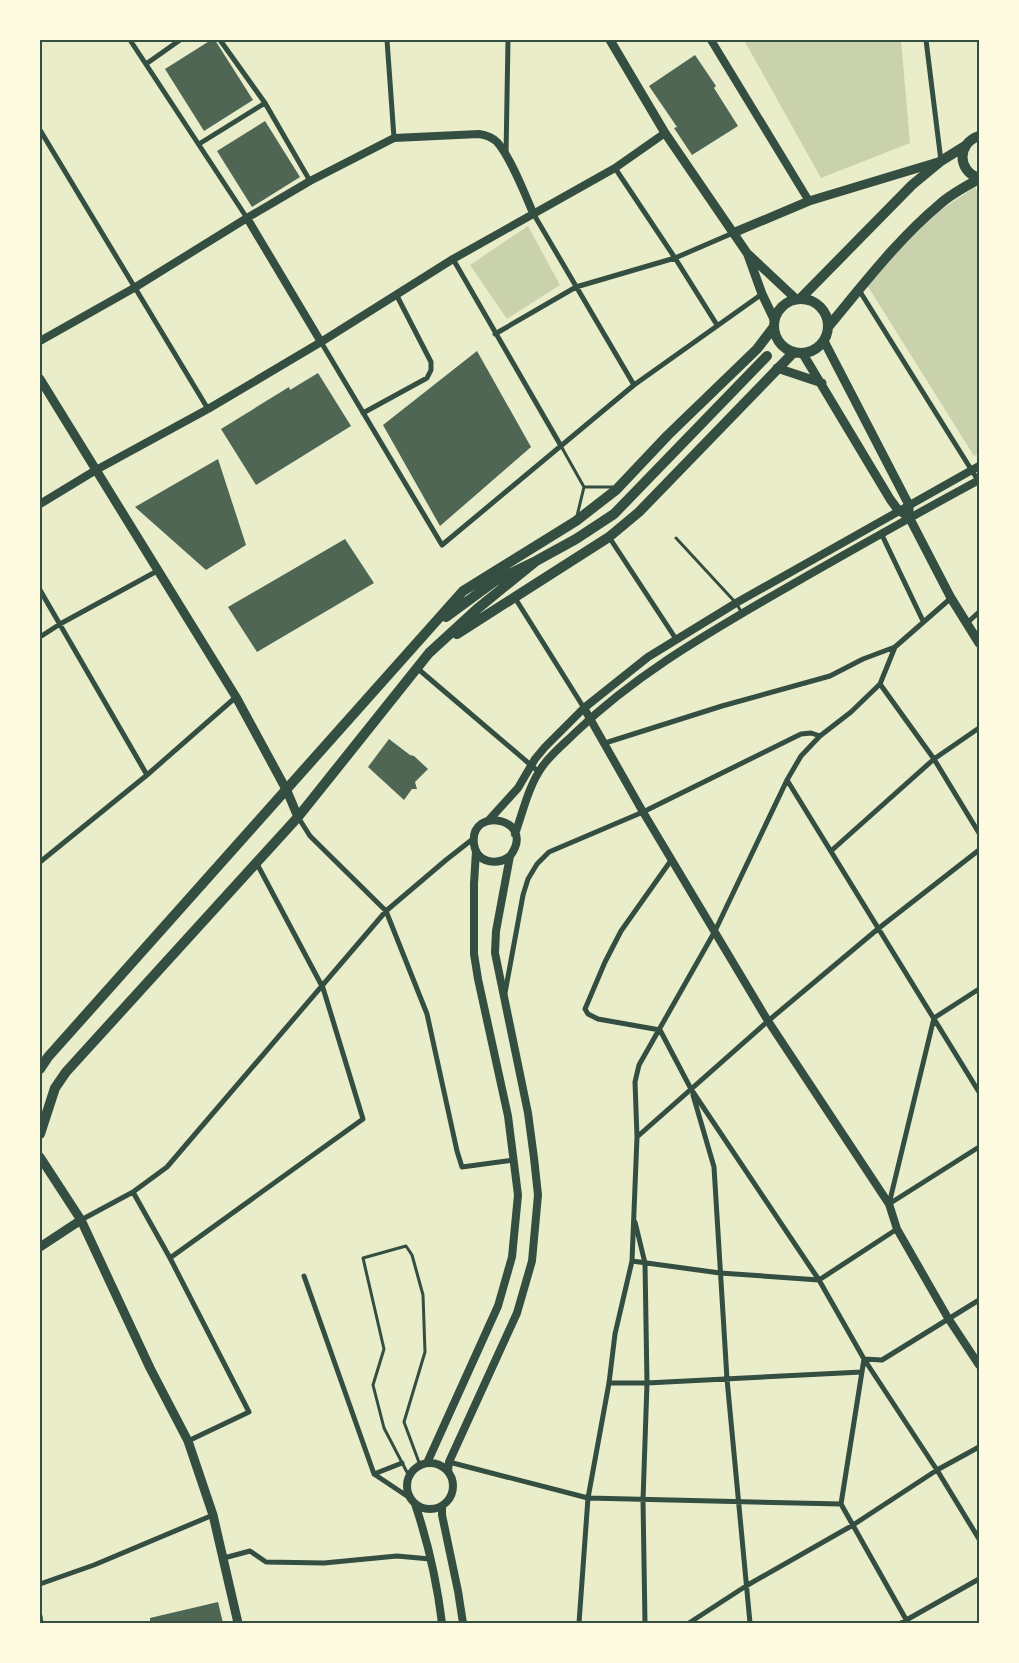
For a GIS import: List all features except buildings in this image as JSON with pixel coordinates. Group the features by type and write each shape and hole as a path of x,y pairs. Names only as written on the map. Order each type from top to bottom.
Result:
{"main road":[{"path":"610,40 665,132 747,253 779,343 798,353 822,383 890,500 898,510 908,517 951,598 979,643"},
{"path":"828,327 859,289 925,217 942,202 979,178 968,172 964,166 962,152 970,140 979,136"},
{"path":"40,1069 48,1057 463,591 576,521 619,487 668,435 757,349 782,306 798,299 912,185 941,161 965,146"},
{"path":"733,232 810,201 941,161"},
{"path":"429,653 609,538 639,512 778,368 798,353 815,350 824,341 828,327 824,310 810,300 798,299 747,253"},
{"path":"824,341 908,505 908,517"},
{"path":"426,633 495,581 536,562 614,514 767,356"},
{"path":"778,368 822,383"},
{"path":"40,379 236,697 298,817"},
{"path":"40,1134 55,1088 66,1072 298,817 429,653 477,609 536,562"},
{"path":"40,1157 81,1220 150,1368 188,1441 213,1515 238,1623"},
{"path":"40,1247 81,1220"}],"street":[{"path":"130,40 247,218 442,545 634,385 762,294"},
{"path":"146,64 180,40"},
{"path":"220,40 265,103 310,181"},
{"path":"387,40 394,138"},
{"path":"506,156 508,40"},
{"path":"711,40 810,201"},
{"path":"926,40 941,161"},
{"path":"199,144 265,103"},
{"path":"40,130 208,409"},
{"path":"40,504 96,470 208,409 321,342 453,259 615,168 665,132"},
{"path":"40,341 134,288 310,181 394,138 479,134 489,136 497,141 534,213 634,385"},
{"path":"615,168 717,325"},
{"path":"495,334 576,287 675,258 733,232"},
{"path":"453,259 561,446"},
{"path":"448,1471 449,1462 518,1313 532,1261 538,1195 537,1186 528,1113 495,953 495,938 510,856 516,846 516,834 530,791 539,772 549,759 590,719 660,663 908,517 979,481 859,289"},
{"path":"363,412 427,378 431,370 431,362 396,294"},
{"path":"81,1220 134,1192 166,1167 386,911 474,838 479,827 489,820 518,788 545,746 584,708 648,657 676,639 898,510 979,466"},
{"path":"881,533 924,621"},
{"path":"609,538 676,639"},
{"path":"40,637 158,570"},
{"path":"40,590 147,775"},
{"path":"515,598 605,743 643,812 768,1021 889,1204 897,1229 948,1318 979,1364"},
{"path":"605,743 722,706 830,676 863,659 895,647 951,598"},
{"path":"967,623 979,612"},
{"path":"579,1623 588,1498 609,1383 615,1334 632,1261 637,1137 635,1082 639,1065 715,931 787,780 801,756 820,736 851,712 880,684 895,647"},
{"path":"417,668 539,772"},
{"path":"880,684 934,760 979,834"},
{"path":"40,862 147,775 236,697"},
{"path":"831,851 934,760 979,728"},
{"path":"504,997 523,895 528,879 537,864 549,852 643,812 801,734 811,733 820,736"},
{"path":"787,780 979,1092"},
{"path":"298,817 310,836 386,911 427,1014 457,1152 462,1167 514,1160"},
{"path":"489,820 505,822 516,834"},
{"path":"424,1464 498,1306 512,1258 518,1195 508,1116 474,954 476,851 474,838"},
{"path":"637,1137 768,1021 879,928 979,850"},
{"path":"476,851 485,860 492,862 498,862 510,856"},
{"path":"660,1030 598,1019 588,1014 585,1009 605,962 621,931 672,859"},
{"path":"170,1258 363,1118 321,985 256,862"},
{"path":"889,1204 934,1018 979,989"},
{"path":"660,1030 691,1089 819,1280 870,1369 937,1470 979,1539"},
{"path":"691,1089 714,1167 727,1379 750,1623"},
{"path":"889,1204 979,1147"},
{"path":"134,1192 249,1412 188,1441"},
{"path":"633,1215 645,1262 647,1382 643,1500 645,1623"},
{"path":"632,1261 720,1273 819,1280 897,1229"},
{"path":"304,1276 374,1474 413,1501 429,1509 442,1506 451,1496 453,1490 451,1476 448,1471 438,1464 424,1464 414,1469 409,1476 408,1491 413,1501 430,1559 442,1623"},
{"path":"870,1369 979,1300"},
{"path":"864,1359 882,1360"},
{"path":"864,1359 841,1504 907,1621"},
{"path":"609,1383 862,1372"},
{"path":"689,1623 746,1586 853,1525 937,1470 979,1447"},
{"path":"449,1462 588,1498 739,1500 841,1504"},
{"path":"374,1474 402,1463"},
{"path":"442,1506 442,1515 463,1623"},
{"path":"40,1584 94,1565 213,1515"},
{"path":"224,1558 250,1551 266,1562 324,1563 397,1556 430,1559"},
{"path":"901,1623 979,1580"},
{"path":"40,1616 41,1623"}],"lane":[{"path":"561,446 584,486 576,521"},
{"path":"584,486 619,487"},
{"path":"676,538 736,604 742,614"},
{"path":"409,1476 384,1428 373,1385 384,1350 363,1258 406,1246 412,1255 423,1295 425,1352 404,1422 424,1464"}],"green space":[{"path":"744,40 901,40 910,143 821,178"},
{"path":"975,187 979,195 979,453 974,456 867,285 923,222"},
{"path":"528,226 560,285 507,319 470,265"}]}
